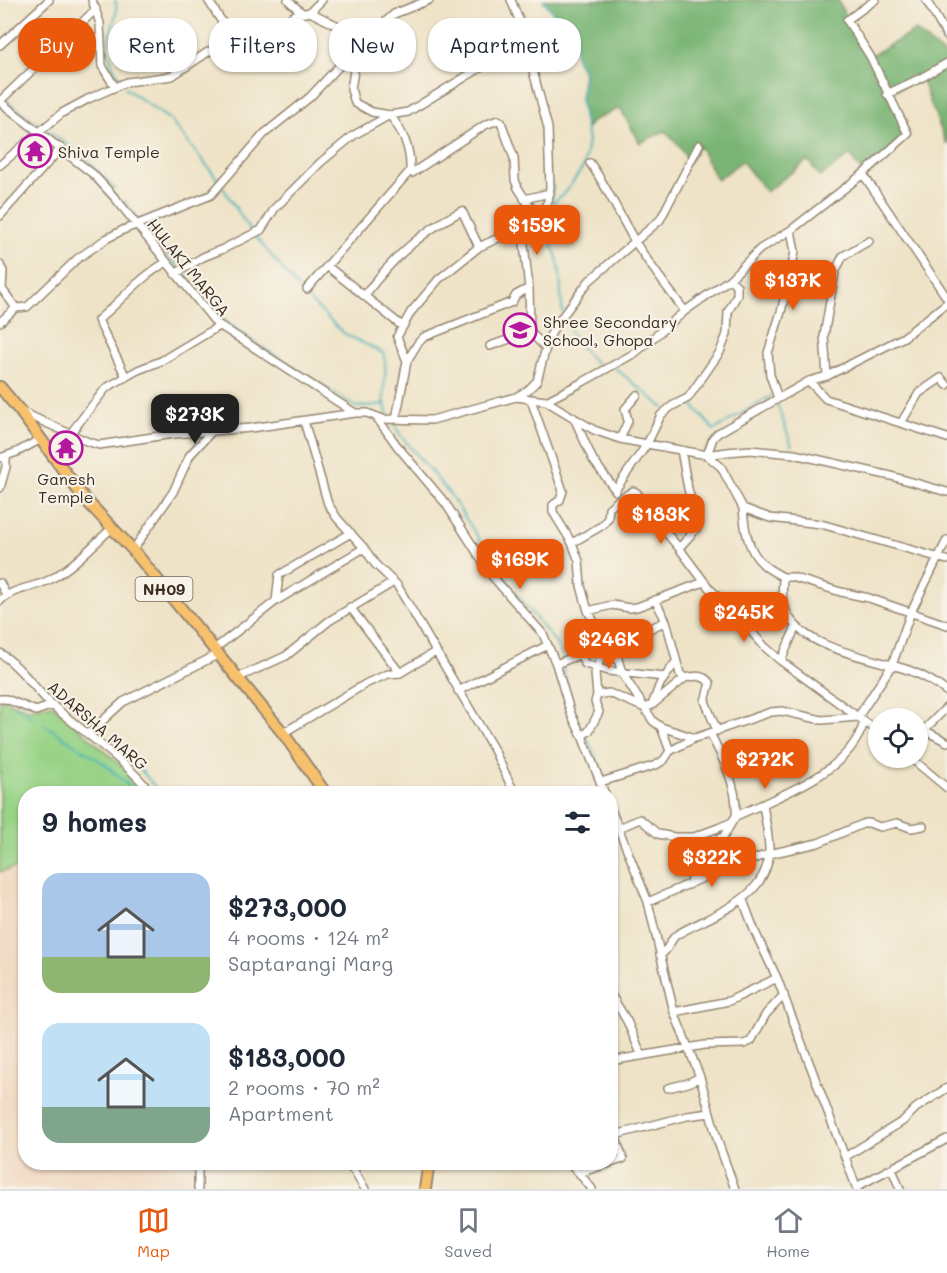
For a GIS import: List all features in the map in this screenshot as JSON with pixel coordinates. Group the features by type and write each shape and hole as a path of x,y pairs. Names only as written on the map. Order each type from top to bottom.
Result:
{"main road":[{"name":"NH09","path":"0,387 84,498 133,550 283,733 320,786"},
{"path":"424,1189 428,1170"}],"street":[{"path":"0,45 49,0"},
{"path":"92,0 100,23 102,66 115,87"},
{"path":"208,0 219,18"},
{"path":"288,0 301,12"},
{"path":"310,12 322,0"},
{"path":"390,18 404,9 429,0"},
{"path":"511,0 518,18"},
{"path":"546,401 635,353 685,311 730,279 760,249 791,230 863,174 908,134 870,56 847,20 875,0"},
{"path":"926,0 947,36"},
{"path":"0,101 96,9"},
{"path":"291,18 301,12 310,12 329,22"},
{"path":"0,165 62,113 127,82 172,76 209,52"},
{"path":"887,94 947,63"},
{"path":"0,322 16,308 27,307 77,259 106,239 168,211 211,195 264,134 310,97 334,72"},
{"path":"354,72 351,89 355,103 372,112 390,115 408,112 473,72"},
{"path":"407,361 397,337 424,295 439,279 479,248 522,227 544,210 550,194 548,128 533,72"},
{"name":"HULAKI MARGA","path":"0,101 93,174 219,326 355,413"},
{"path":"307,290 410,171 408,149 402,130 390,115"},
{"path":"175,274 203,257 261,230 275,208 321,162 354,135 390,115"},
{"path":"410,171 412,173 485,125 498,120 501,122 514,158 515,180 524,198 540,215"},
{"path":"20,411 99,446 173,434 304,421 355,413 367,413 380,418 432,420 516,398 537,381 546,348 562,314 598,271 636,242 664,213 699,145"},
{"path":"0,216 61,148"},
{"path":"590,163 656,274 685,311"},
{"path":"863,174 947,298"},
{"path":"524,198 550,194"},
{"path":"365,296 392,263 415,242 444,220 462,211 479,248"},
{"path":"522,227 529,288 530,332 546,348"},
{"path":"778,398 770,375 768,353 795,252 791,230"},
{"path":"827,376 824,336 835,272 843,256 869,241"},
{"path":"126,377 98,320 140,280 165,263"},
{"path":"0,265 3,271 2,290 16,308"},
{"path":"327,266 402,326"},
{"path":"616,489 647,444 661,415 688,398 720,352 727,334 728,312 737,295 737,286 730,279"},
{"path":"394,419 407,361 424,337 512,302 516,295 529,288"},
{"path":"707,455 713,438 718,433 808,381 827,376 904,337 947,303"},
{"path":"70,434 106,388 161,361 219,326"},
{"path":"490,346 530,332"},
{"path":"901,423 919,393 941,378 947,385"},
{"path":"808,381 826,399 947,438"},
{"path":"620,439 628,421 625,409 638,394"},
{"path":"516,398 546,401 605,435 620,439 707,455 750,450 794,454 891,476 947,492"},
{"path":"531,400 563,491 560,500 553,505 553,512 572,543 579,561 581,586 588,611 606,644 618,659 622,673 648,706 653,721 661,728 695,738"},
{"path":"573,417 593,460 616,489 620,499"},
{"path":"380,418 398,447 446,504 492,576 543,634 556,664 571,714 602,786"},
{"path":"304,421 328,504 375,564 394,582 494,750 510,786"},
{"path":"133,550 173,492 190,455 212,431"},
{"path":"0,488 6,467 3,457 40,439"},
{"path":"679,548 698,528 681,450"},
{"path":"707,455 721,467 743,508 744,526 761,563 783,577 792,577 869,598 947,625"},
{"path":"572,543 603,525 608,518 609,508 620,499 633,491 637,493 649,512 704,582 765,647 781,662 868,725"},
{"path":"743,508 770,518 821,524 947,560"},
{"path":"0,583 3,598 53,578 112,528"},
{"path":"276,601 279,575 351,533"},
{"path":"858,717 892,665 911,612 947,540"},
{"path":"88,734 123,702 215,652 276,601 364,548"},
{"path":"783,577 783,604 796,626 805,634 835,648 912,671 934,682 947,692"},
{"path":"237,678 286,656 329,621 394,582"},
{"path":"588,611 612,605 637,607 704,582"},
{"path":"656,600 666,621 675,663 680,675 685,678"},
{"path":"350,607 400,673"},
{"path":"556,664 606,644 637,635 666,621"},
{"path":"781,662 796,626"},
{"path":"582,736 589,731 598,712 595,702 596,669 606,644"},
{"path":"458,691 548,645"},
{"path":"283,733 367,682 400,673 435,652"},
{"name":"ADARSHA MARG","path":"0,653 16,664 53,705 145,786"},
{"path":"580,654 585,664 596,669 665,676"},
{"path":"648,706 675,663"},
{"path":"648,706 685,678 702,676 710,683 705,701 713,732 737,799 734,819 711,854 698,862 689,885"},
{"path":"597,695 609,693 648,706"},
{"path":"0,699 6,699 36,711 53,705"},
{"path":"947,707 924,729 947,742"},
{"path":"601,782 656,765 664,760 670,751 695,738 771,712 782,711 822,720 858,717"},
{"path":"735,1189 700,1077 674,1012 648,902 619,828 640,819 658,834 694,837 718,828 802,786 834,766 861,734 864,722"},
{"path":"661,728 670,751"},
{"path":"923,768 947,788"},
{"path":"660,955 666,952 674,936 743,900 763,877 769,854 764,804"},
{"path":"648,902 728,867 769,854 818,843 865,823 880,827 897,824 911,828 923,826"},
{"path":"718,828 728,867"},
{"path":"743,900 784,995 856,1188 947,1139"},
{"path":"674,1012 729,1001 777,978"},
{"path":"618,1060 705,1045 735,1046 751,1041 766,1014 784,995"},
{"path":"618,1006 642,1056"},
{"path":"668,1088 700,1077"},
{"path":"845,1157 903,1121 916,1108 947,1088"},
{"path":"618,1134 687,1116 710,1113"},
{"path":"618,1144 623,1159 618,1161"},
{"path":"892,1169 900,1189"},
{"path":"198,1170 198,1189"},
{"path":"353,1170 365,1189"},
{"path":"576,1170 592,1189"},
{"path":"579,1173 588,1170"}],"shaded area":[{"path":"18,867 18,1170 199,1170 198,1189 0,1189 0,872"}],"green space":[{"path":"543,0 838,0 847,20 870,56 915,31 947,57 947,145 921,79 887,94 908,134 863,174 850,155 820,177 808,160 766,192 742,161 717,180 699,146 689,162 679,146 665,131 640,143 620,108 592,121 586,129 580,98 584,74 581,68 581,18 558,18"},
{"path":"0,699 28,709 53,705 144,786 18,786 18,867 0,872"}],"waterway":[{"path":"115,0 116,11 108,48 112,63 121,80"},
{"path":"543,0 561,22 570,26 575,35 576,58 585,74 580,98 588,141 584,166 565,193 554,202 549,210"},
{"path":"125,88 170,120 219,181"},
{"path":"5,100 39,124"},
{"path":"47,130 85,158 115,189"},
{"path":"552,200 553,185"},
{"path":"222,186 251,232"},
{"path":"124,201 140,221"},
{"path":"546,217 546,232 559,267 563,313"},
{"path":"144,226 178,267"},
{"path":"256,237 303,294 336,326 345,334 383,353 386,369 384,402 390,417"},
{"path":"182,272 224,320 251,340 356,407 386,404"},
{"path":"564,318 575,341 601,369"},
{"path":"615,368 664,408"},
{"path":"670,411 690,402 714,430 771,396"},
{"path":"777,404 792,446"},
{"path":"393,422 401,436 449,493 510,586 555,642 563,657"},
{"path":"0,649 14,658 44,692 89,729"},
{"path":"562,664 567,688"},
{"path":"14,705 32,717"},
{"path":"43,724 105,764 128,786"},
{"path":"95,733 140,769 154,786"},
{"path":"585,734 605,778"}],"place":[{"name":"Shiva Temple","path":"35,151"},
{"name":"Shree Secondary School, Ghopa","path":"520,330"},
{"name":"Ganesh Temple","path":"66,448"}]}
